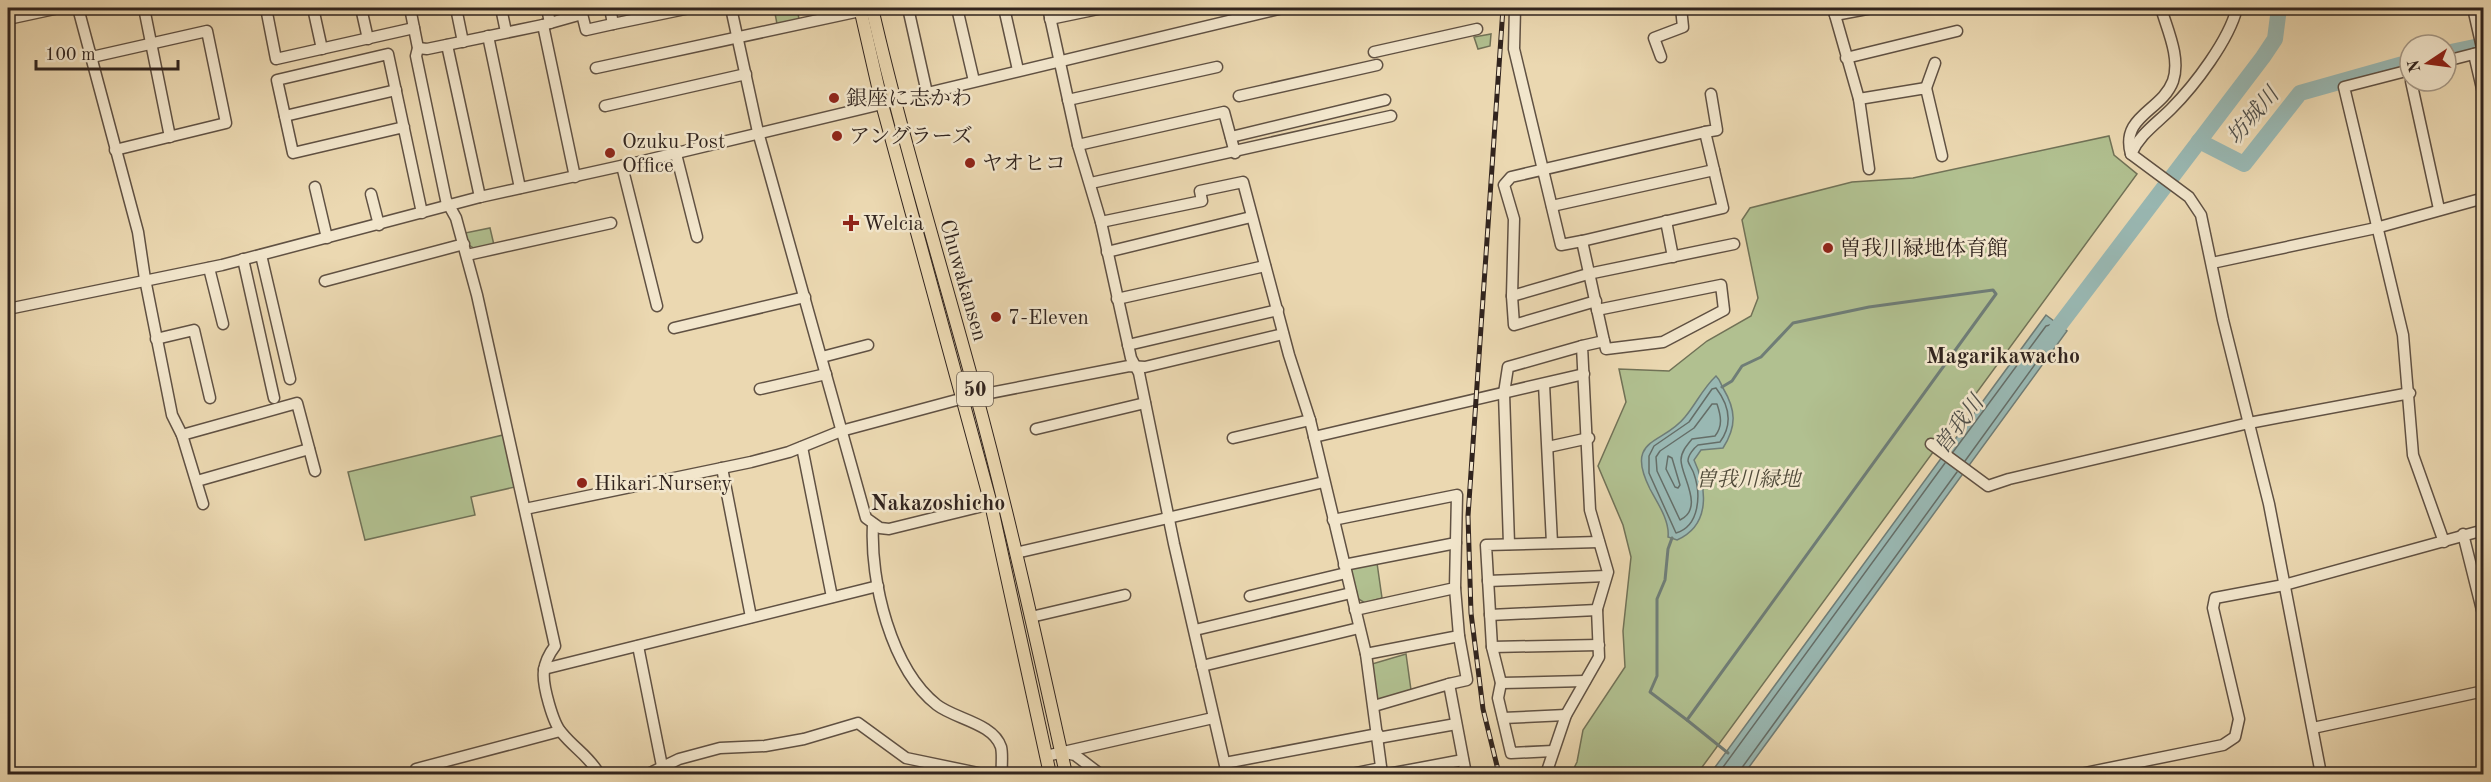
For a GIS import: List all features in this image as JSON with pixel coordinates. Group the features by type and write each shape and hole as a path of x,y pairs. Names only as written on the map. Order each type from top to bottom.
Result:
{"main road":[{"name":"Chuwakansen","path":"864,9 991,504 1050,774"},
{"name":"Chuwakansen","path":"888,103 977,396 1016,553 1066,774"}],"street":[{"path":"14,14 59,8"},
{"path":"78,8 138,232 156,339 172,415 182,435 202,504"},
{"path":"144,8 170,137"},
{"path":"266,8 276,59 414,28"},
{"path":"313,8 321,49"},
{"path":"361,8 368,39"},
{"path":"410,8 418,48 416,56 446,200 451,206 465,250 555,646 547,657 543,674 555,723 560,731 593,762 599,774"},
{"path":"456,8 463,42"},
{"path":"501,8 506,32"},
{"path":"547,8 547,24 575,177"},
{"path":"610,8 613,24"},
{"path":"418,48 447,45 547,24 581,11 586,30 690,8"},
{"path":"731,8 758,132 866,518 873,525 890,529 991,504"},
{"path":"908,8 927,93"},
{"path":"957,8 974,81"},
{"path":"1004,8 1018,70"},
{"path":"1048,8 1078,145 1091,183 1128,345 1145,403 1168,517 1226,769 1378,736 1456,724"},
{"path":"1050,19 1103,8"},
{"path":"8,309 145,279 209,268 480,197 676,154 758,132 1283,8"},
{"path":"1515,8 1514,50 1561,245 1723,208 1705,132"},
{"path":"1661,57 1654,38 1683,27 1681,8"},
{"path":"1869,169 1859,99 1834,11 1872,8"},
{"path":"2161,8 2175,58 2173,82 2132,127 2128,143 2134,157 2189,196 2201,215 2223,320 2269,504 2321,774"},
{"path":"2134,157 2137,141 2172,108 2226,36 2237,8"},
{"path":"2473,8 2480,49 2484,97"},
{"path":"596,68 864,9"},
{"path":"1374,52 1477,29"},
{"path":"92,57 207,31 226,123 115,150"},
{"path":"1846,58 1957,31"},
{"path":"488,36 520,188"},
{"path":"447,45 480,197"},
{"path":"2458,57 2480,49"},
{"path":"404,127 293,153 277,80 388,54 404,127 422,213"},
{"path":"1935,63 1926,88 1942,156"},
{"path":"1239,96 1377,65"},
{"path":"1068,100 1217,67"},
{"path":"605,106 746,74"},
{"path":"2398,76 2344,87 2403,335 2410,393 2413,455 2444,542"},
{"path":"1859,99 1926,88"},
{"path":"285,116 396,90"},
{"path":"2414,93 2439,209"},
{"path":"1582,241 1588,274 1596,306 1606,349 1663,342 1724,310 1721,285 1596,306 1514,325 1512,296 1514,219 1504,185 1510,177 1717,130 1711,94"},
{"path":"1231,137 1384,100"},
{"path":"1078,145 1224,112 1235,153"},
{"path":"1091,183 1235,153 1391,116"},
{"path":"676,154 697,237"},
{"path":"622,166 657,306"},
{"path":"1552,206 1714,170"},
{"path":"1101,222 1202,201 1200,191 1243,182 1310,420 1366,654 1384,772"},
{"path":"315,187 327,238"},
{"path":"371,194 379,225"},
{"path":"2212,263 2376,228 2484,198"},
{"path":"1107,252 1251,216"},
{"path":"1666,221 1673,257"},
{"path":"326,281 465,250 611,224"},
{"path":"1512,296 1588,274 1734,244"},
{"path":"261,255 290,379"},
{"path":"243,259 274,398"},
{"path":"1117,299 1265,266"},
{"path":"209,268 223,324"},
{"path":"674,328 805,297"},
{"path":"1128,345 1278,310"},
{"path":"156,339 194,330 210,398"},
{"path":"525,509 722,468 802,447 841,431 977,396 1129,366 1136,367 1284,334"},
{"path":"1509,544 1504,393 1508,367 1604,341"},
{"path":"822,357 868,345"},
{"path":"1546,774 1566,715 1599,657 1597,610 1608,572 1590,510 1582,346"},
{"path":"760,389 826,374"},
{"path":"1314,437 1584,374"},
{"path":"1544,384 1552,543"},
{"path":"1931,444 1988,486 2009,478 2249,423 2410,393"},
{"path":"182,435 297,403 315,471"},
{"path":"1036,429 1145,403"},
{"path":"1233,438 1310,420"},
{"path":"1548,447 1588,438"},
{"path":"802,447 832,597"},
{"path":"197,481 309,449"},
{"path":"722,468 751,617"},
{"path":"1016,553 1324,482"},
{"path":"1333,520 1457,495 1455,588 1459,636 1467,680 1374,706"},
{"path":"873,525 878,586 898,654 906,668 937,705 988,731 1001,747 1002,774"},
{"path":"2080,774 2223,745 2235,737 2239,719 2213,608 2215,598 2284,585 2484,530"},
{"path":"2463,534 2484,618"},
{"path":"1553,752 1511,753 1498,698 1501,682 1492,647 1486,545 1599,542"},
{"path":"1250,596 1345,569 1456,543"},
{"path":"1488,581 1606,576"},
{"path":"544,669 878,586"},
{"path":"1355,610 1455,588"},
{"path":"1194,630 1351,593"},
{"path":"1031,617 1125,595"},
{"path":"1490,615 1597,610"},
{"path":"1202,666 1359,628"},
{"path":"1366,654 1459,636"},
{"path":"1492,647 1599,645"},
{"path":"638,646 663,771"},
{"path":"1501,682 1585,681"},
{"path":"1449,684 1466,774"},
{"path":"2313,728 2484,691"},
{"path":"1503,718 1566,715"},
{"path":"1046,756 1213,718"},
{"path":"648,774 663,771 679,759 720,748 765,746 804,739 858,723 906,758 983,774"},
{"path":"417,774 416,769 560,731"},
{"path":"1061,753 1075,755 1100,774"},
{"path":"1351,774 1384,772 1463,760"}],"green space":[{"path":"774,8 797,8 799,19 777,24"},
{"path":"1491,34 1490,46 1478,49 1474,37"},
{"name":"曽我川緑地","path":"2109,136 2114,155 2137,174 1697,774 1571,774 1577,762 1583,730 1625,667 1623,631 1631,557 1623,525 1598,466 1626,402 1619,369 1669,371 1707,341 1751,316 1758,298 1742,220 1750,208 1852,182 1913,178"},
{"path":"490,228 494,245 475,249 469,245 465,233"},
{"path":"503,435 515,487 471,497 475,515 365,540 348,472"},
{"path":"1377,563 1382,598 1365,603 1357,598 1350,568"},
{"path":"1406,654 1411,690 1377,700 1372,664"}],"water":[{"path":"2046,315 2067,331 1744,774 1710,774"},
{"path":"1716,376 1730,404 1733,425 1723,448 1701,450 1694,460 1702,482 1701,515 1696,525 1677,540 1668,537 1665,518 1650,489 1641,460 1650,444 1685,417"}],"waterway":[{"name":"曽我川","path":"2046,343 2263,57 2275,39 2279,8"},
{"name":"坊城川","path":"2458,50 2484,45"},
{"name":"坊城川","path":"2199,141 2244,164 2300,93 2398,65"},
{"path":"1672,538 1668,549 1665,580 1657,599 1657,676 1650,692 1687,720 1996,294 1993,290 1869,307 1793,323 1761,357 1742,366 1732,381 1722,387"},
{"path":"1687,720 1728,753"}],"railway":[{"path":"1499,774 1483,709 1471,613 1468,516 1503,8"}],"place":[{"name":"銀座に志かわ","path":"834,98"},
{"name":"アングラーズ","path":"837,136"},
{"name":"Ozuku Post Office","path":"610,153"},
{"name":"ヤオヒコ","path":"970,163"},
{"name":"Welcia","path":"851,223"},
{"name":"曽我川緑地体育館","path":"1828,248"},
{"name":"7-Eleven","path":"996,317"},
{"name":"Hikari Nursery","path":"582,483"}],"district":[{"name":"Magarikawacho","path":"2003,355"},
{"name":"Nakazoshicho","path":"938,502"}]}
